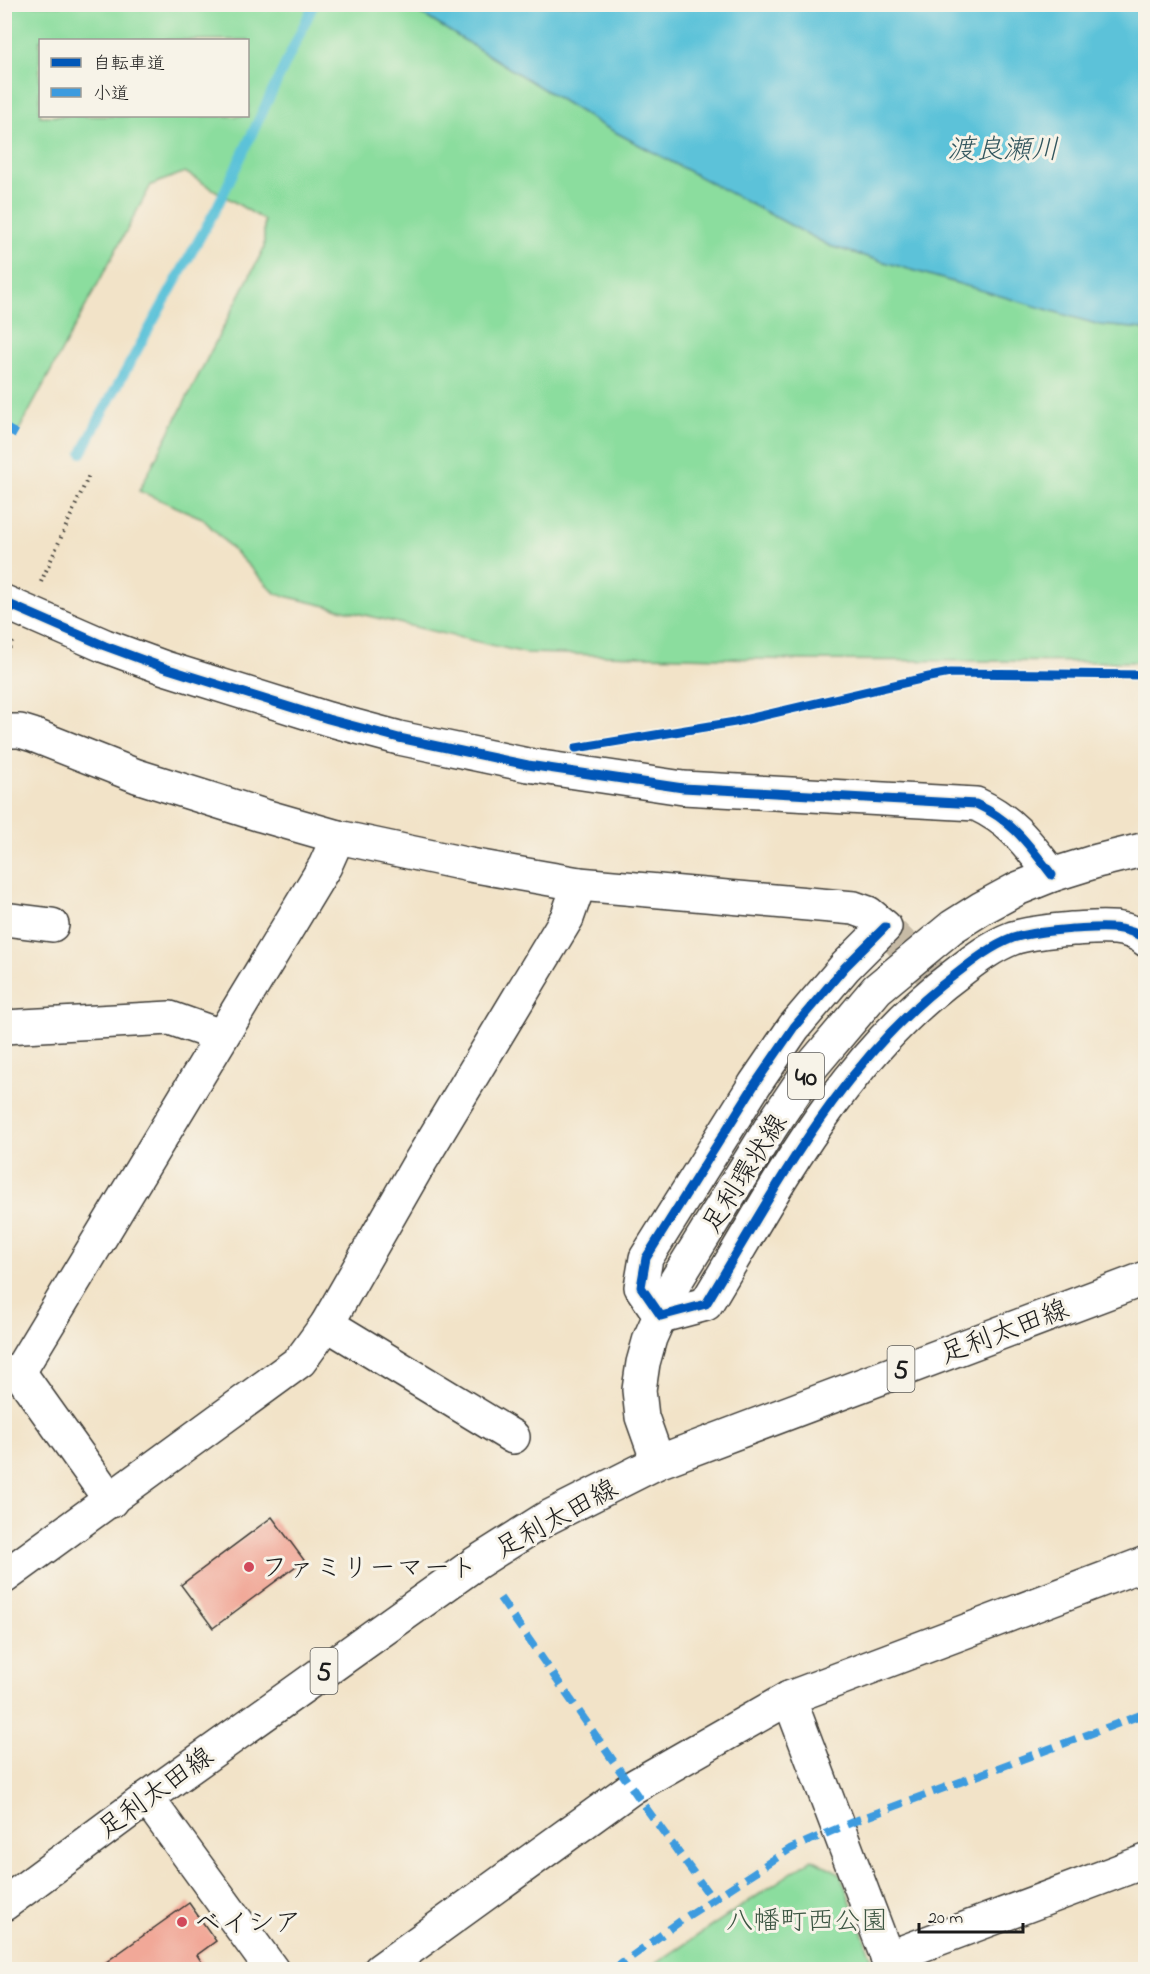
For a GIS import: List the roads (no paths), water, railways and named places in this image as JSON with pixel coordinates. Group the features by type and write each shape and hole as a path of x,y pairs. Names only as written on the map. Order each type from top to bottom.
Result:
{"street":[{"path":"4,602 105,646 165,668 297,710 399,738 528,765 683,788 976,804 992,812 1020,833 1052,875"},
{"path":"4,731 20,731 33,735 137,776 338,837 470,865 579,884 854,908 868,913 885,927 845,968 794,1027 646,1258 641,1287 661,1316 706,1304 813,1128 853,1074 899,1022 942,985 990,949 1013,938 1032,933 1103,927 1127,930 1146,940"},
{"path":"111,1501 12,1372 325,866 338,837"},
{"name":"足利環状線","path":"658,1462 642,1417 639,1390 648,1346 675,1284 771,1127 812,1066 877,988 952,927 1017,889 1097,861 1146,849"},
{"path":"4,1577 300,1362 327,1324 417,1167 567,918 579,884"},
{"path":"4,919 52,925"},
{"path":"4,1027 170,1018 221,1036"},
{"name":"足利太田線","path":"4,1904 147,1798 476,1563 547,1518 658,1462 1146,1278"},
{"path":"327,1324 513,1437"},
{"path":"380,1970 415,1960 633,1787 789,1698 1146,1563"},
{"path":"789,1698 889,1964 1146,1861"},
{"path":"147,1798 272,1970"}],"water":[{"name":"渡良瀬川","path":"407,5 1145,5 1145,329 1100,325 830,246 600,124"}],"waterway":[{"path":"82,453 217,207 314,4"}],"tunnel":[{"path":"885,927 942,985"}],"place":[{"name":"ファミリーマート","path":"249,1567"},
{"name":"ベイシア","path":"182,1922"}],"park label":[{"name":"八幡町西公園","path":"807,1920"}]}
